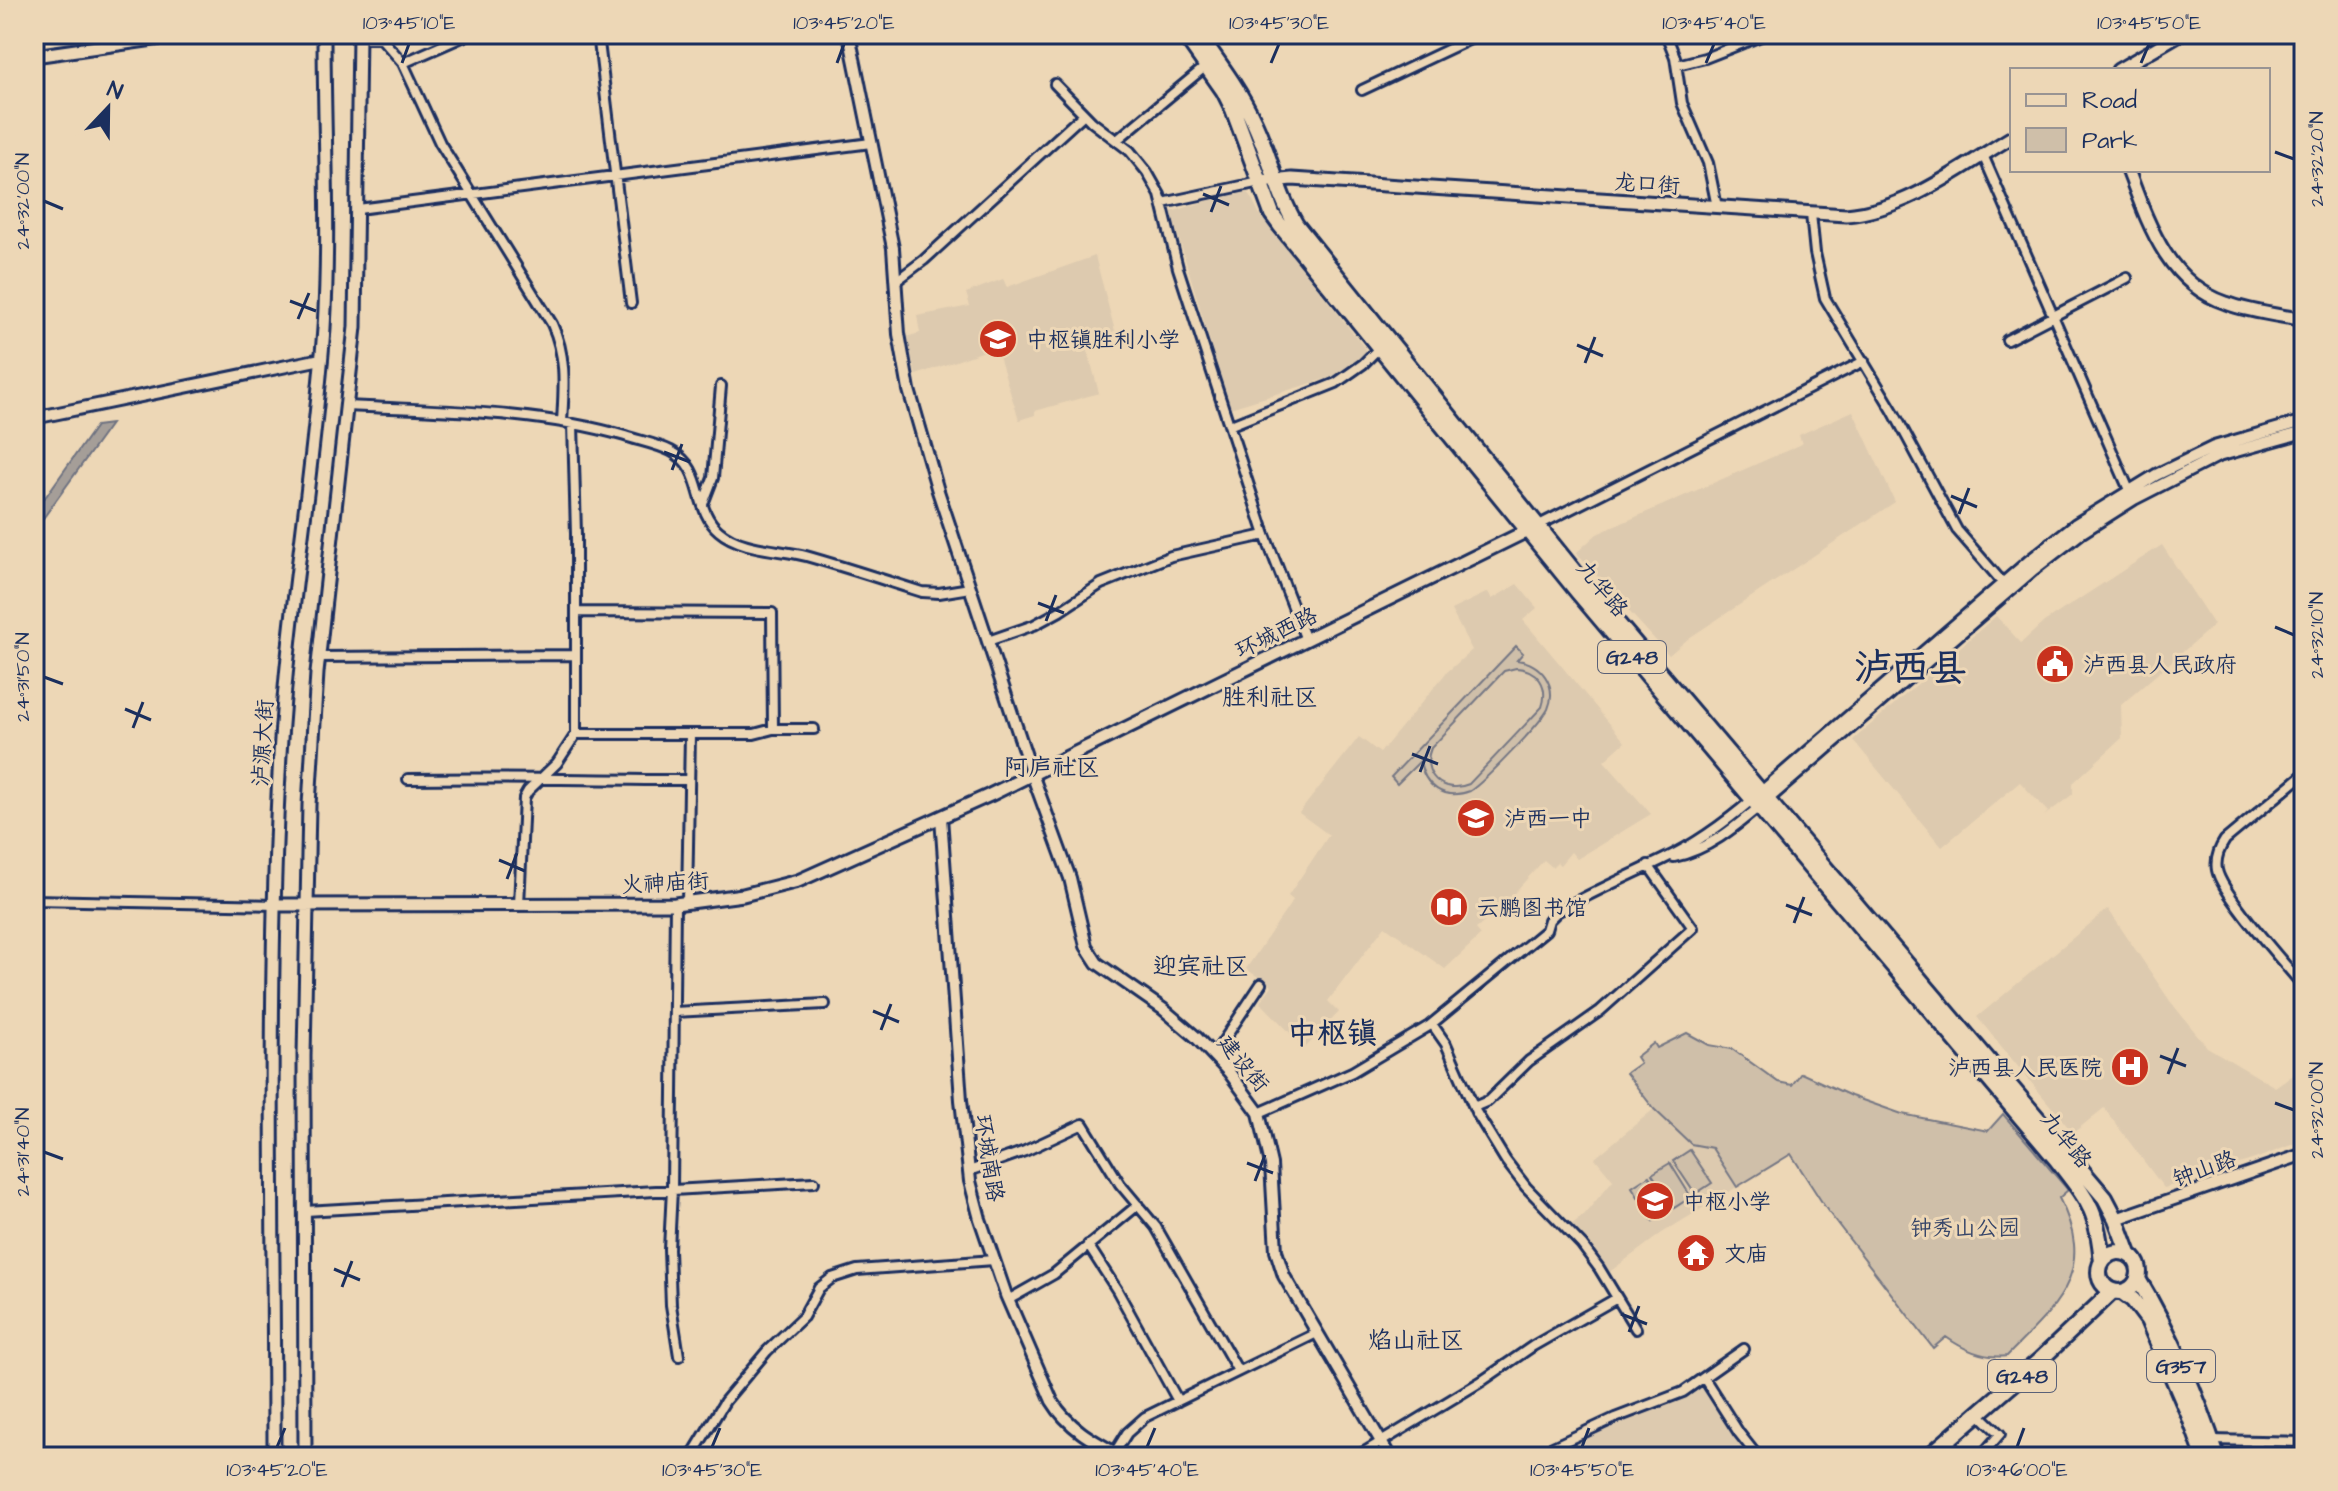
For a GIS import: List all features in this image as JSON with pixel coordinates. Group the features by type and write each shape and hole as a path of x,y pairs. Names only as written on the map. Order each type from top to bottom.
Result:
{"highway":[{"name":"九华路","path":"1184,34 1233,109 1272,214 1379,348 2105,1198 2129,1254 2138,1264 2138,1279 2158,1316 2217,1457"},
{"name":"九华路","path":"1198,34 1233,84 1254,122 1285,206 1296,225 1532,528"},
{"name":"九华路","path":"1761,798 2088,1201 2097,1222 2102,1262 2100,1279 2140,1307 2148,1320 2204,1457"},
{"path":"2102,1262 2117,1252 2129,1254"},
{"name":"G248","path":"1928,1457 2118,1291 2132,1287 2138,1279"}],"main road":[{"path":"34,56 189,34"},
{"name":"泸源大街","path":"274,1457 276,905 283,712 321,359 327,250 324,34"},
{"path":"2122,68 2180,34"},
{"path":"305,1457 306,905 311,760 356,305 359,36"},
{"path":"2134,68 2143,56"},
{"name":"龙口街","path":"1260,182 1292,179 1846,215 1885,208 1909,198 2010,138"},
{"path":"2129,172 2143,211 2163,251 2188,282 2204,294 2232,305 2304,320"},
{"name":"环城西路","path":"1032,774 1532,528"},
{"name":"火神庙街","path":"276,905 681,904 743,895 798,881 1032,774"}],"street":[{"path":"403,63 469,34"},
{"path":"598,34 631,303"},
{"name":"建设街","path":"849,34 893,248 899,334 909,390 937,488 1070,878 1090,954 1097,963 1163,1009 1214,1055 1245,1090 1259,1113 1271,1164 1274,1237 1280,1264 1290,1288 1390,1457"},
{"path":"1362,90 1481,34"},
{"path":"1666,34 1677,65 1682,103 1708,163 1717,207"},
{"path":"1677,65 1705,58 1766,34"},
{"path":"359,36 382,36 403,63 433,129 557,335 564,368 562,422"},
{"path":"1117,140 1206,66"},
{"path":"1055,84 1084,114 1130,151 1147,172 1163,203 1178,268 1265,535 1306,640"},
{"path":"896,281 924,260 1084,114"},
{"path":"358,209 871,143"},
{"path":"1983,155 2129,490"},
{"path":"1163,203 1260,182"},
{"path":"1811,214 1815,253 1825,298 1864,361 1957,530 2003,583"},
{"path":"2007,340 2127,278"},
{"path":"1231,425 1336,383 1379,348"},
{"path":"34,418 321,359"},
{"path":"1532,528 1864,361"},
{"path":"703,504 713,478 721,386"},
{"path":"347,406 562,422 652,444 679,455 693,470 712,524 733,541 808,557 922,592 939,593 970,588"},
{"path":"1761,798 2003,583 2064,533 2129,490 2214,447 2304,421"},
{"path":"519,905 522,806 528,791 563,755 576,734 573,424"},
{"path":"1259,1113 1352,1072 1432,1024 1546,930 1549,920 1557,912 1648,865 1666,859 1761,798 2082,532 2148,491 2218,456 2304,432"},
{"path":"988,641 1042,621 1101,584 1171,556 1265,535"},
{"path":"576,612 772,613 773,729"},
{"path":"319,657 576,655"},
{"path":"576,734 754,734 773,729 814,729"},
{"path":"679,1356 670,1279 674,1012 690,734"},
{"path":"2304,774 2225,840 2216,864 2222,885 2304,987"},
{"path":"408,779 689,780"},
{"name":"环城南路","path":"941,817 961,1100 975,1200 1008,1300 1057,1409 1080,1433 1117,1456"},
{"path":"1474,1107 1488,1101 1529,1061 1600,1011 1693,928 1648,865"},
{"path":"34,900 276,905"},
{"path":"1214,1055 1261,984"},
{"path":"674,1012 825,1004"},
{"path":"1432,1024 1446,1044 1474,1107 1511,1168 1582,1245 1636,1329"},
{"path":"969,1171 1025,1151 1083,1124 1120,1184 1156,1227 1238,1371"},
{"name":"钟山路","path":"2116,1219 2304,1154"},
{"path":"305,1211 814,1182"},
{"path":"1008,1300 1054,1274 1138,1205"},
{"path":"1088,1245 1117,1290 1178,1401"},
{"path":"691,1457 725,1401 767,1351 803,1317 819,1288 832,1278 857,1270 994,1260"},
{"path":"1356,1457 1533,1346 1617,1298"},
{"path":"1117,1456 1127,1433 1139,1422 1317,1333"},
{"path":"1531,1457 1615,1418 1683,1392 1744,1349"},
{"path":"1704,1378 1758,1457"},
{"path":"1979,1414 2000,1434 1980,1457"},
{"path":"2211,1440 2304,1442"}],"shaded area":[{"path":"1240,191 1249,193 1259,213 1367,351 1349,369 1335,376 1230,408 1171,212"},
{"name":"中枢镇胜利小学","path":"1095,256 1115,331 1085,340 1099,393 1035,411 1035,415 1019,420 996,347 916,375 906,337 920,333 917,316 970,306 966,293 1003,279 1007,287"},
{"path":"1853,411 1895,502 1689,638 1669,655 1576,553 1597,534 1802,444 1799,435"},
{"path":"111,424 34,531 34,513 96,426"},
{"name":"泸西县人民政府","path":"2162,545 2214,625 2121,705 2122,738 2073,783 2073,794 2044,816 2048,812 2020,782 1942,847 1853,740 1996,616 2021,643 2044,622"},
{"name":"泸西一中","path":"1517,584 1537,608 1523,620 1625,742 1604,761 1651,814 1577,859 1571,852 1560,865 1557,862 1552,867 1544,860 1499,910 1476,929 1481,935 1445,969 1385,926 1328,1001 1339,1012 1305,1048 1260,1002 1272,986 1246,969 1293,900 1288,896 1329,835 1299,813 1359,737 1380,753 1446,673 1472,650 1451,610 1488,592 1492,599"},
{"name":"泸西县人民医院","path":"2108,909 2170,1001 2207,1047 2275,1087 2304,1067 2304,1140 2164,1188 2104,1108 2073,1133 1977,1017"},
{"name":"中枢小学","path":"1654,1109 1691,1144 1712,1148 1737,1187 1662,1233 1608,1273 1571,1225 1584,1215 1613,1180 1595,1158"},
{"path":"1704,1382 1753,1457 1539,1457"}],"green space":[{"path":"1516,646 1523,653 1517,660 1540,670 1545,677 1551,692 1548,709 1512,752 1470,791 1452,794 1437,789 1426,778 1420,761 1397,784 1391,777","holes":["1524,669 1536,675 1543,686 1542,707 1469,784 1451,787 1436,780 1429,766 1431,748 1504,671"]},
{"name":"钟秀山公园","path":"1687,1033 1709,1045 1732,1049 1778,1082 1792,1085 1801,1073 1851,1096 1902,1114 1988,1131 2003,1114 2068,1190 2059,1198 2070,1224 2074,1247 2073,1268 2055,1304 2007,1356 1975,1352 1946,1337 1933,1348 1827,1210 1791,1154 1737,1187 1712,1148 1691,1144 1654,1109 1626,1073 1640,1063 1636,1057 1654,1043 1657,1048"},
{"path":"1690,1150 1712,1183 1695,1194 1673,1161"},
{"path":"1670,1163 1691,1197 1674,1208 1652,1174"},
{"path":"1649,1176 1670,1210 1653,1221 1632,1187"}],"place":[{"name":"中枢镇胜利小学","path":"998,339"},
{"name":"泸西县人民政府","path":"2055,664"},
{"name":"泸西一中","path":"1476,818"},
{"name":"云鹏图书馆","path":"1449,907"},
{"name":"泸西县人民医院","path":"2130,1067"},
{"name":"中枢小学","path":"1655,1201"},
{"name":"文庙","path":"1696,1253"}],"district":[{"name":"泸西县","path":"1910,667"},
{"name":"胜利社区","path":"1270,697"},
{"name":"阿庐社区","path":"1052,767"},
{"name":"迎宾社区","path":"1201,966"},
{"name":"中枢镇","path":"1332,1033"},
{"name":"焰山社区","path":"1416,1340"}]}
